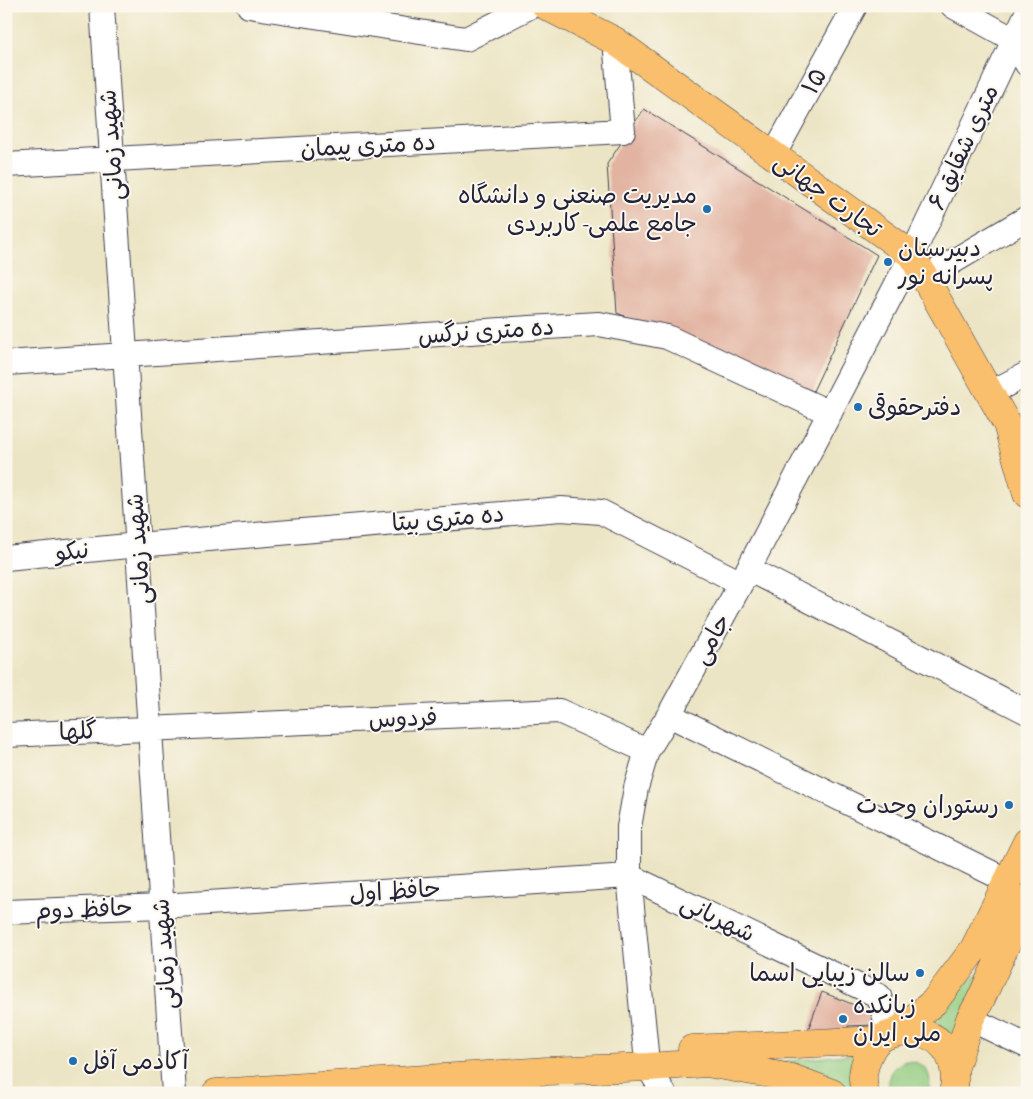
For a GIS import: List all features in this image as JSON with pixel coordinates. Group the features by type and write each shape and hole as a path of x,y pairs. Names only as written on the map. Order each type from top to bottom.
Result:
{"main road":[{"name":"تجارت جهانی","path":"546,6 614,42 773,156 918,266 1007,424 1022,457 1027,494"},
{"path":"954,1086 970,1019 998,961 1018,890 1027,842"},
{"path":"865,1093 862,1082 863,1067 868,1054 888,1036 934,1002 1018,890"},
{"path":"216,1093 545,1082 647,1059 888,1036 911,1031 926,1034 939,1042 949,1053 954,1086"},
{"path":"647,1059 707,1063 792,1078 832,1093"}],"street":[{"name":"شهید زمانی","path":"102,6 174,1093"},
{"path":"249,6 466,39 531,6"},
{"name":"۱۵","path":"773,156 855,6"},
{"path":"953,6 1022,52"},
{"name":"۶ متری شقایق","path":"918,266 1022,52 1027,13"},
{"name":"ده متری پیمان","path":"6,165 623,131 614,42"},
{"path":"918,266 1027,218"},
{"name":"جامی","path":"647,1059 629,876 628,827 636,788 647,751 745,576 830,412 918,266"},
{"name":"ده متری نرگس","path":"6,363 599,324 667,337 830,412"},
{"path":"990,392 1027,374"},
{"name":"ده متری بیتا","path":"138,545 561,509 601,512 745,576 1027,712"},
{"name":"نیکو","path":"6,558 138,545"},
{"name":"فردوس","path":"150,728 559,711 647,751"},
{"path":"669,714 1018,890"},
{"name":"گلها","path":"6,735 150,728"},
{"name":"حافظ اول","path":"161,906 629,876"},
{"name":"شهربانی","path":"629,876 879,996 888,1036"},
{"name":"حافظ دوم","path":"6,912 161,906"},
{"path":"974,949 998,961"},
{"path":"970,1019 1027,1046"},
{"path":"647,1059 664,1093"}],"green space":[{"path":"983,969 951,1044 920,1024"},
{"path":"855,1054 851,1064 852,1090 759,1064"},
{"path":"906,1061 918,1064 927,1071 930,1081 927,1093 892,1093 889,1082 890,1073 896,1066"}],"building":[{"name":"مدیریت صنعنی و دانشگاه جامع علمی-کاربردی","path":"644,109 877,255 813,391 617,313 607,164"},
{"name":"زبانکده ملی ایران","path":"822,992 874,1013 873,1025 848,1026 845,1035 808,1030"}],"place":[{"name":"مدیریت صنعنی و دانشگاه جامع علمی-کاربردی","path":"707,209"},
{"name":"دبیرستان پسرانه نور","path":"888,262"},
{"name":"دفترحقوقی","path":"858,407"},
{"name":"رستوران وحدت","path":"1009,805"},
{"name":"سالن زیبایی اسما","path":"920,973"},
{"name":"زبانکده ملی ایران","path":"843,1019"},
{"name":"آکادمی آفل","path":"73,1061"}]}
